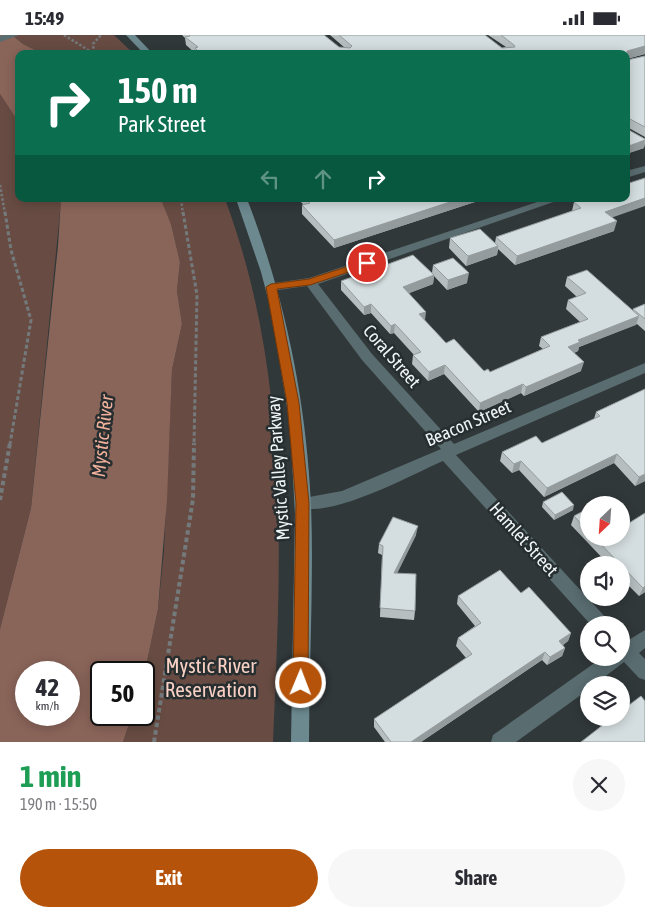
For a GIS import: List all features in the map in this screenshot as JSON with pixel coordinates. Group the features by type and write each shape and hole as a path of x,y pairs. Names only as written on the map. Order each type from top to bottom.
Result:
{"main road":[{"path":"130,35 145,50"},
{"name":"Mystic Valley Parkway","path":"242,202 271,287 292,395 303,503 300,742"}],"street":[{"path":"0,39 15,35"},
{"path":"630,174 645,169"},
{"path":"271,287 310,282 547,202"},
{"name":"Coral Street","path":"310,282 367,357 449,452"},
{"name":"Beacon Street","path":"303,503 324,502 344,497 645,368"},
{"name":"Hamlet Street","path":"449,452 594,616"},
{"path":"630,647 645,638"},
{"path":"630,659 645,671"},
{"path":"500,742 603,666"}],"path":[{"path":"64,35 89,50"},
{"path":"94,50 93,44 101,35"},
{"path":"0,185 12,250 31,320 0,500"},
{"path":"154,742 193,499 197,295 182,202"}],"green space":[{"path":"12,35 114,35 130,50 35,50 23,44"},
{"path":"0,94 15,117 15,202 61,202 31,508 0,629"},
{"name":"Mystic River Reservation","path":"162,202 226,202 246,266 261,333 271,400 277,468 279,536 273,742 123,742 128,726 155,726 155,661 147,661 158,609 164,551 172,370 182,324 177,291 180,262 171,224"}],"water":[{"path":"0,35 12,35 23,44 35,50 15,50 15,117 0,94"},
{"name":"Mystic River","path":"61,202 162,202 171,224 180,262 177,291 182,324 172,370 167,500 158,609 147,661 90,661 90,726 128,726 123,742 0,742 0,629 31,508"}],"building":[{"path":"324,35 339,47 350,48 352,46 339,35 485,35 502,48 515,47 501,35 645,35 645,46 630,50 197,50 195,48 198,47 185,37"},
{"path":"645,56 645,127 630,119 630,59"},
{"path":"630,131 645,139 630,146"},
{"path":"645,178 645,198 605,212 617,221 517,256 496,237 581,208 574,202 630,202 630,183"},
{"path":"450,202 334,240 302,205 310,203"},
{"path":"480,229 498,246 468,256 450,238"},
{"path":"413,255 434,275 403,287 426,312 419,314 446,343 454,339 484,371 488,369 490,372 550,346 541,337 588,319 568,300 586,293 567,277 587,270 639,316 578,340 580,342 568,347 584,362 526,387 523,384 480,403 445,365 429,372 413,355 421,352 395,324 391,326 371,304 364,307 341,281"},
{"path":"453,258 469,273 448,280 433,265"},
{"path":"645,304 645,319 633,309"},
{"path":"645,389 645,474 639,477 617,454 547,488 521,461 514,464 502,452 536,436 542,443 600,416 596,412"},
{"path":"562,492 574,505 555,515 543,502"},
{"path":"580,513 580,522 574,516"},
{"path":"645,513 645,586 643,588 630,574 630,556 612,556 603,546 630,546 630,522"},
{"path":"393,517 418,526 394,573 416,574 415,611 380,608 383,546 379,544"},
{"path":"500,570 521,593 529,587 571,633 559,641 565,648 550,657 545,652 411,742 391,742 374,719 472,654 458,638 481,623 458,596"},
{"path":"641,696 645,701 645,742 581,742 601,726 630,726 630,704"}],"route":[{"path":"301,683 303,503 287,362 271,287 310,282 367,263"}]}
